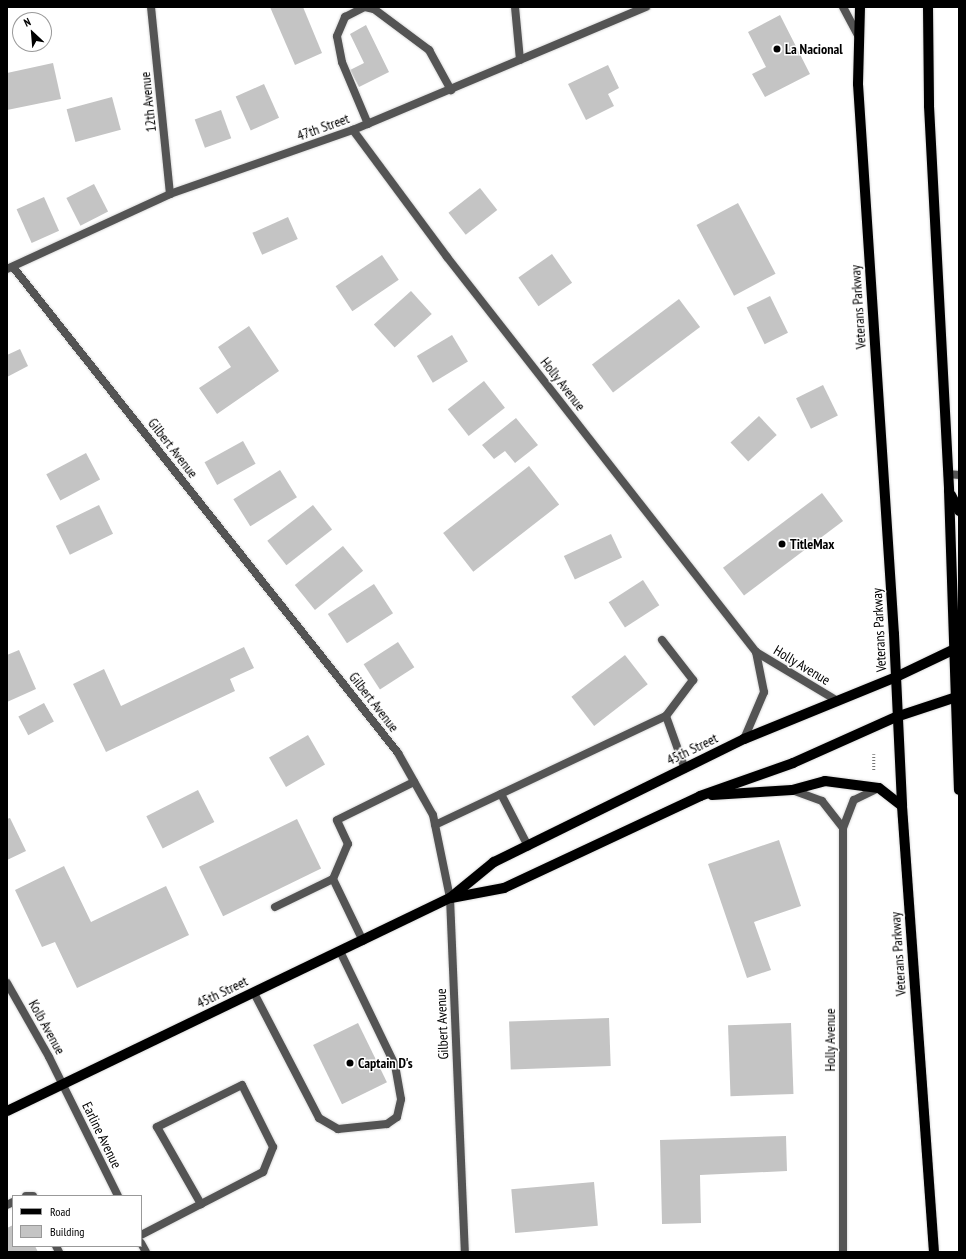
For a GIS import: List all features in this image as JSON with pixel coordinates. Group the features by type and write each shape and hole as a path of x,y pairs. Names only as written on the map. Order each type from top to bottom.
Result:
{"main road":[{"name":"Veterans Parkway","path":"860,7 858,91 896,677 896,717 934,1252"},
{"path":"928,7 929,106 957,648 959,790"},
{"path":"949,490 959,511"},
{"name":"45th Street","path":"7,1111 450,898 494,862 744,739 836,700 896,677 957,648"},
{"name":"45th Street","path":"450,898 504,888 700,796 793,763 896,717 958,697"},
{"path":"700,796 792,790 825,781 879,788 902,806"}],"street":[{"name":"12th Avenue","path":"151,7 170,194"},
{"path":"515,7 520,60"},
{"name":"47th Street","path":"10,268 170,194 354,130 646,7"},
{"path":"842,7 859,37"},
{"path":"368,124 342,62 337,36 345,17 365,8 374,9 429,50 451,90"},
{"name":"Holly Avenue","path":"354,130 447,257 756,652 836,700"},
{"name":"Gilbert Avenue","path":"10,268 398,752 435,825 450,898 465,1252"},
{"path":"948,474 959,475"},
{"path":"435,825 666,716 693,680 662,640"},
{"name":"Holly Avenue","path":"744,739 764,692 756,652"},
{"path":"666,716 685,769"},
{"path":"275,907 333,879 348,844 337,820 414,782"},
{"name":"Holly Avenue","path":"844,1252 842,828 854,800 879,788"},
{"path":"792,790 822,801 842,828"},
{"path":"501,794 528,846"},
{"path":"333,879 362,940"},
{"path":"254,993 319,1118 338,1129 387,1124 397,1116 401,1100 395,1065 340,951"},
{"name":"Kolb Avenue","path":"7,983 63,1085"},
{"name":"Earline Avenue","path":"63,1085 118,1195"},
{"path":"142,1234 263,1172 269,1163 273,1147 242,1085 157,1127 201,1204"}],"path":[{"path":"874,754 874,774"}],"building":[{"path":"270,7 303,7 322,53 295,65"},
{"name":"La Nacional","path":"780,15 810,74 765,97 752,74 766,67 748,32"},
{"path":"366,25 389,72 359,87 350,70 364,63 350,34"},
{"path":"53,63 61,99 7,110 7,73"},
{"path":"608,65 619,88 608,94 614,106 586,120 568,84"},
{"path":"264,84 279,118 251,130 236,97"},
{"path":"112,97 121,130 75,142 67,109"},
{"path":"221,110 231,138 205,148 195,120"},
{"path":"94,184 108,212 80,226 66,198"},
{"path":"480,188 497,210 466,235 448,213"},
{"path":"44,197 59,231 32,243 17,209"},
{"path":"738,203 776,274 734,296 697,225"},
{"path":"288,217 298,239 262,255 252,233"},
{"path":"552,254 572,283 538,306 518,278"},
{"path":"382,255 399,280 352,311 336,286"},
{"path":"411,291 432,314 395,347 374,324"},
{"path":"770,296 788,333 765,344 747,307"},
{"path":"679,299 700,327 613,393 592,365"},
{"path":"249,326 279,371 217,414 199,388 231,367 218,347"},
{"path":"452,335 468,362 433,383 417,356"},
{"path":"20,349 28,366 7,377 7,355"},
{"path":"484,381 505,408 469,436 448,409"},
{"path":"823,385 838,416 811,429 796,398"},
{"path":"759,416 777,435 748,462 730,443"},
{"path":"516,418 538,445 515,463 505,451 494,459 482,445"},
{"path":"243,441 256,464 217,485 205,462"},
{"path":"86,453 100,479 60,501 46,474"},
{"path":"529,466 559,505 473,572 443,533"},
{"path":"280,470 297,497 250,526 233,499"},
{"name":"TitleMax","path":"822,493 843,521 744,596 723,568"},
{"path":"99,505 113,534 70,555 56,526"},
{"path":"313,505 332,529 286,565 267,541"},
{"path":"611,534 622,558 575,580 564,556"},
{"path":"343,546 363,571 315,610 295,585"},
{"path":"643,580 659,605 625,627 609,602"},
{"path":"374,584 393,613 347,643 328,614"},
{"path":"398,642 414,667 380,689 364,664"},
{"path":"244,647 254,668 230,679 235,691 106,752 73,684 104,669 121,706"},
{"path":"19,650 36,689 7,702 7,655"},
{"path":"625,655 648,684 594,726 571,697"},
{"path":"44,703 54,722 28,735 18,717"},
{"path":"308,735 325,764 286,787 269,758"},
{"path":"198,790 214,822 163,848 146,816"},
{"path":"10,818 26,851 7,860 7,819"},
{"path":"297,819 321,868 223,916 199,867"},
{"path":"779,840 801,906 754,922 771,970 747,978 708,864"},
{"path":"64,866 91,922 166,886 189,935 77,988 55,942 42,947 15,890"},
{"path":"609,1018 611,1066 511,1069 509,1021"},
{"name":"Captain D's","path":"358,1023 387,1082 342,1104 313,1045"},
{"path":"791,1023 793,1094 731,1096 728,1025"},
{"path":"786,1136 787,1171 700,1175 701,1223 662,1224 660,1140"},
{"path":"594,1182 598,1226 515,1233 511,1189"},
{"path":"12,1226 12,1247 36,1247 38,1252 7,1252 7,1228"}],"place":[{"name":"La Nacional","path":"777,49"},
{"name":"TitleMax","path":"782,544"},
{"name":"Captain D's","path":"350,1063"}]}
